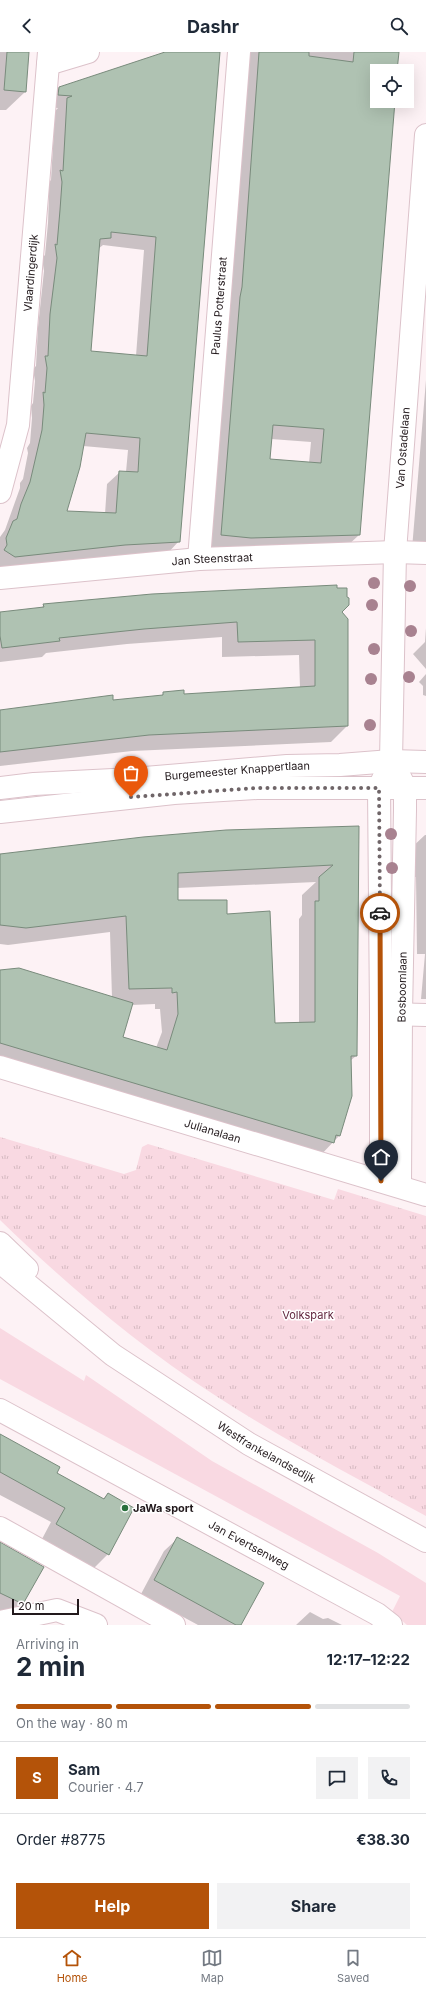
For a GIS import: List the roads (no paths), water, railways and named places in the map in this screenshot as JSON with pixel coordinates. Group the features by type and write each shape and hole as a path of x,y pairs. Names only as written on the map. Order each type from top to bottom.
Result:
{"street":[{"path":"48,58 88,52"},
{"name":"Paulus Potterstraat","path":"199,559 239,52"},
{"name":"Vlaardingerdijk","path":"0,492 18,425 48,58"},
{"name":"Van Ostadelaan","path":"391,761 395,552 426,135"},
{"name":"Jan Steenstraat","path":"0,578 199,559 395,552 426,553"},
{"path":"379,788 391,761 416,788"},
{"name":"Burgemeester Knappertlaan","path":"0,788 34,784 391,761 426,762"},
{"name":"Burgemeester Knappertlaan","path":"0,812 174,793 257,788 416,788"},
{"name":"Bosboomlaan","path":"379,788 391,1014 390,1183"},
{"name":"Bosboomlaan","path":"391,1014 416,788"},
{"path":"391,1014 426,1015"},
{"name":"Julianalaan","path":"0,1067 426,1195"},
{"name":"Westfrankelandsedijk","path":"0,1243 113,1355"},
{"name":"Westfrankelandsedijk","path":"0,1262 113,1355 249,1444 426,1541"},
{"name":"Jan Evertsenweg","path":"0,1410 377,1614 391,1625"},
{"path":"0,1528 174,1625"},
{"path":"0,1622 57,1610 96,1625"}],"place":[{"name":"JaWa sport","path":"125,1508"}],"park label":[{"name":"Volkspark","path":"308,1315"}]}
